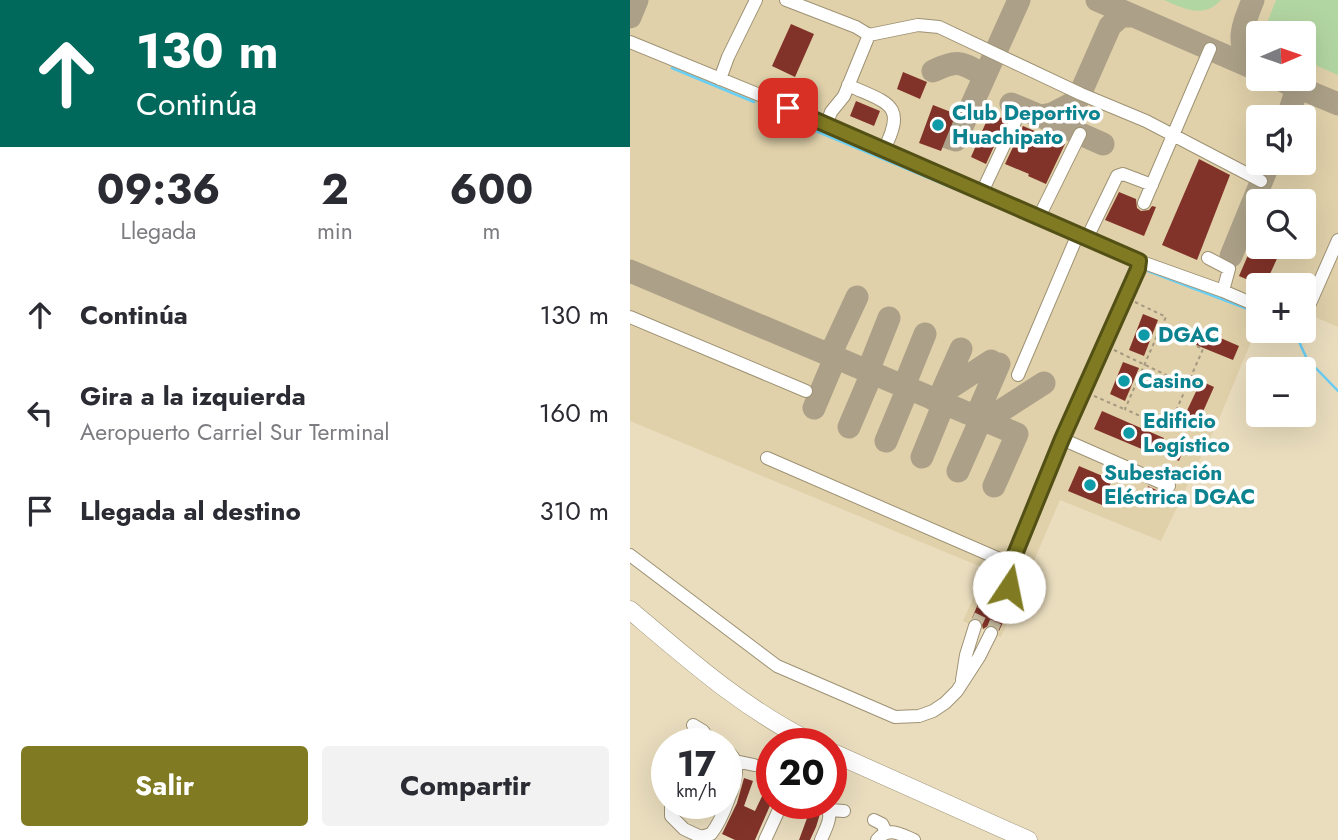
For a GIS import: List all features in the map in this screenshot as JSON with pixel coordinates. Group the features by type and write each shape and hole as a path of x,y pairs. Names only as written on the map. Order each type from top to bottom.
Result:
{"highway":[{"path":"630,610 729,692 786,728"},
{"path":"847,759 1028,840"}],"street":[{"path":"720,79 756,0"},
{"path":"786,0 856,27 869,35 918,25 939,27 1173,134 1261,181"},
{"path":"826,126 831,111 844,96 869,35"},
{"path":"630,43 769,99 1139,261 1246,301"},
{"path":"1144,202 1210,49"},
{"path":"848,85 886,103 894,111 896,121 884,149"},
{"path":"982,192 1015,122"},
{"path":"1039,217 1080,134"},
{"path":"1018,375 1082,236 1117,176 1126,174 1152,185"},
{"path":"1316,290 1338,240"},
{"path":"1208,258 1229,270 1223,290"},
{"path":"986,603 1011,564 1062,439 1138,269 1139,261"},
{"path":"630,317 806,391"},
{"path":"1062,439 1169,486"},
{"path":"767,458 1011,564"},
{"path":"630,555 766,660 887,715 911,718 933,711 952,698 991,633"},
{"path":"1001,609 1009,587 1011,564"},
{"path":"961,684 975,626"},
{"path":"693,724 698,728"},
{"path":"742,762 754,765"},
{"path":"672,819 680,835 704,839 719,819"},
{"path":"765,840 775,819"},
{"path":"821,840 829,819"},
{"path":"874,820 882,824 882,836 896,832 914,840"}],"path":[{"path":"1124,297 1166,317 1125,409"},
{"path":"1083,391 1168,429 1203,349 1160,329"},
{"path":"1104,345 1187,385"}],"shaded area":[{"path":"630,0 1338,0 1338,327 1316,317 1316,273 1246,273 1246,343 1251,343 1219,419 1161,541 1060,500 1001,637 963,621 986,569 630,421"}],"green space":[{"path":"1164,0 1221,0 1201,11"},
{"path":"1276,0 1338,0 1338,75 1316,65 1316,21 1268,21"}],"building":[{"path":"791,24 814,34 795,77 772,66"},
{"path":"903,72 927,82 920,99 897,89"},
{"path":"856,101 880,111 874,126 850,116"},
{"name":"Club Deportivo Huachipato","path":"933,105 956,114 941,151 919,143"},
{"path":"990,113 1006,120 986,164 971,157"},
{"path":"1023,126 1065,144 1046,184 1005,164"},
{"path":"1199,159 1230,175 1197,260 1162,245"},
{"path":"1119,192 1136,199 1137,208 1141,211 1156,207 1144,236 1105,220"},
{"path":"1246,259 1277,259 1270,273 1246,273 1246,279 1239,276"},
{"name":"DGAC","path":"1143,314 1158,320 1144,356 1129,350"},
{"path":"1202,330 1239,346 1233,360 1196,345"},
{"name":"Casino","path":"1123,362 1139,368 1125,401 1110,394"},
{"path":"1201,381 1214,387 1197,425 1183,419"},
{"name":"Edificio Logístico","path":"1102,411 1184,449 1179,461 1158,451 1156,455 1094,429"},
{"name":"Subestación Eléctrica DGAC","path":"1079,466 1112,480 1102,505 1068,491"},
{"path":"1148,486 1163,493 1159,504 1144,499"},
{"path":"978,604 982,611 992,609 997,617 1006,616 999,631 991,624 983,629 981,620 972,618"},
{"path":"744,778 753,781 744,806 755,811 756,809 756,819 764,819 755,840 735,840 722,834 729,819 742,819"},
{"path":"807,819 818,819 810,840 799,840"}],"waterway":[{"path":"672,68 754,102"},
{"path":"775,114 1063,234"},
{"path":"1148,271 1246,308"},
{"path":"1300,343 1307,359 1338,391"}],"taxiway":[{"path":"630,17 637,0"},
{"path":"947,137 956,140 1019,0"},
{"path":"1097,0 1246,65"},
{"path":"1246,54 1243,28 1253,0"},
{"path":"1011,104 1040,116 1052,114 1077,101 1110,26 1121,16 1133,16"},
{"path":"933,71 959,64 984,75"},
{"path":"1292,105 1296,91"},
{"path":"1307,91 1338,104"},
{"path":"1040,116 1103,144"},
{"path":"1231,256 1264,175"},
{"path":"630,271 1017,434 994,486"},
{"path":"830,355 857,297"},
{"path":"868,371 889,318"},
{"path":"904,386 925,334"},
{"path":"941,394 961,349"},
{"path":"814,408 835,358"},
{"path":"933,399 991,361"},
{"path":"976,417 999,364"},
{"path":"849,427 872,373"},
{"path":"985,421 1044,383"},
{"path":"886,441 908,388"},
{"path":"922,457 944,403"},
{"path":"958,471 981,419"}],"tunnel":[{"path":"975,626 986,603"},
{"path":"991,633 1001,609"}],"place":[{"name":"Club Deportivo Huachipato","path":"938,125"},
{"name":"DGAC","path":"1144,335"},
{"name":"Casino","path":"1124,381"},
{"name":"Edificio Logístico","path":"1129,433"},
{"name":"Subestación Eléctrica DGAC","path":"1090,485"}],"route":[{"path":"788,108 1139,261 1138,269 1062,439 1011,564 1009,587"}]}
